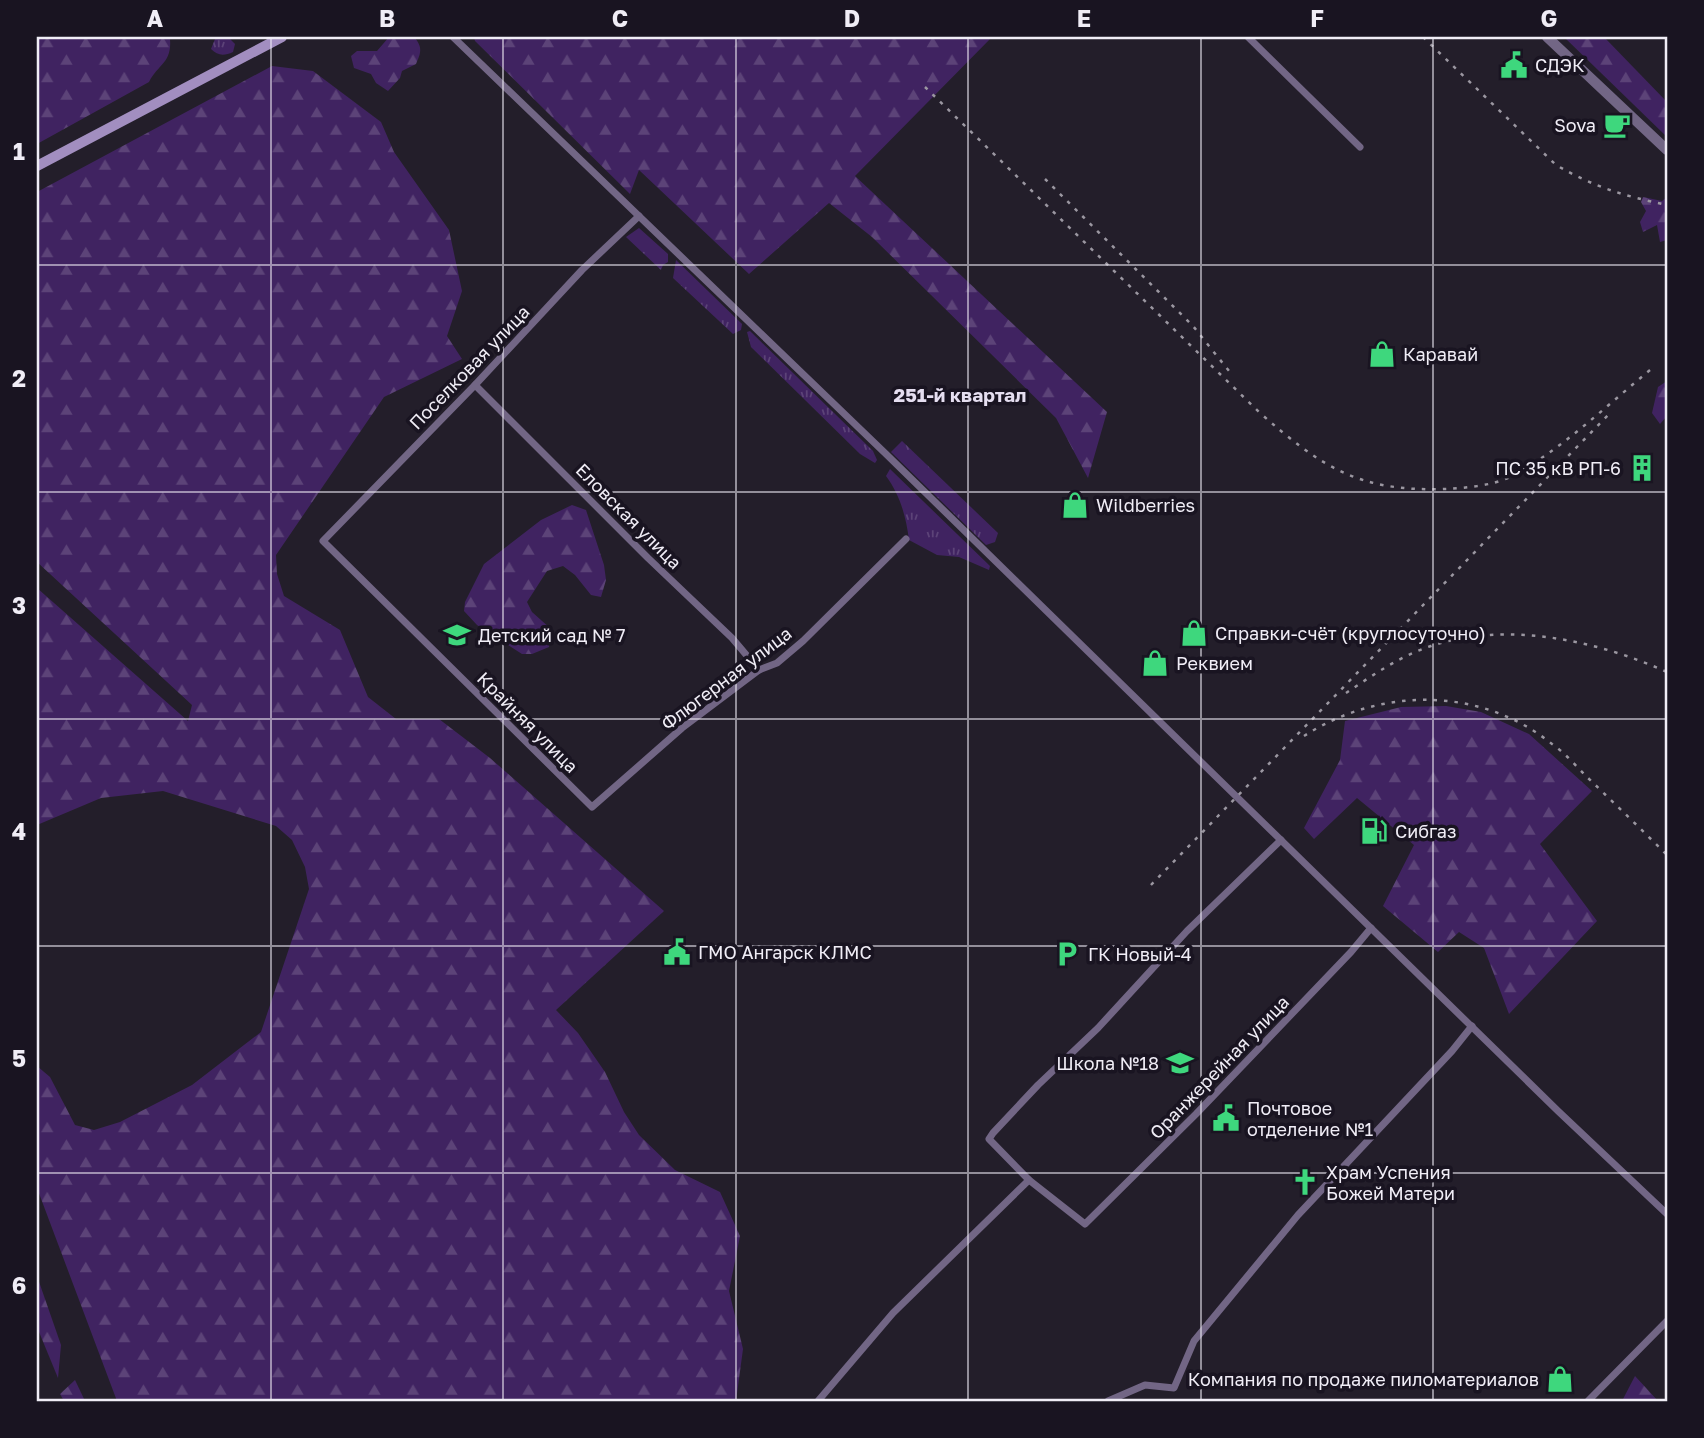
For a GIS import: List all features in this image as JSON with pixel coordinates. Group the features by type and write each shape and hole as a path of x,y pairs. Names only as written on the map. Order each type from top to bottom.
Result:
{"main road":[{"path":"37,166 282,37"}],"street":[{"path":"453,37 1667,1214"},
{"path":"1248,37 1360,147"},
{"path":"1547,37 1667,150"},
{"name":"Поселковая улица","path":"323,541 475,385 582,270 639,216"},
{"name":"Еловская улица","path":"475,385 732,638 760,670"},
{"name":"Флюгерная улица","path":"592,807 682,728 760,670 777,663 803,641 906,539"},
{"name":"Крайняя улица","path":"323,541 592,807"},
{"path":"818,1401 893,1313 1029,1180 989,1139 1038,1084 1107,1018 1187,931 1281,840"},
{"name":"Оранжерейная улица","path":"1029,1180 1085,1224 1196,1114 1371,928"},
{"path":"1108,1401 1145,1385 1174,1388 1194,1341 1298,1214 1452,1051 1472,1026"},
{"path":"1588,1401 1667,1321"}],"green space":[{"path":"37,37 166,37 170,39 170,47 167,58 149,82 37,144"},
{"path":"228,37 235,44 233,52 221,55 211,49 215,39"},
{"path":"389,37 414,37 420,50 416,64 402,71 400,78 388,91 376,83 371,74 354,68 351,56 357,51 377,51"},
{"path":"474,37 992,37 855,176 1107,412 1088,478 1056,418 872,237 829,203 749,274 639,170 630,194 475,41"},
{"path":"1564,37 1604,37 1667,102 1667,137"},
{"path":"272,66 313,71 381,122 394,152 449,230 462,291 447,336 462,359 384,397 276,555 277,574 284,596 340,630 368,697 396,719 439,719 490,758 664,911 556,1010 578,1033 605,1072 624,1112 639,1135 675,1170 720,1192 740,1236 729,1291 743,1349 736,1401 117,1401 37,1188 37,1066 50,1077 75,1125 94,1130 120,1122 192,1085 261,1032 309,889 305,867 292,840 276,826 163,791 101,798 37,825 37,588 188,721 192,705 37,562 37,192"},
{"path":"1643,197 1662,201 1667,197 1667,240 1660,242 1657,225 1643,232 1640,222 1646,211 1641,202"},
{"path":"639,228 668,254 668,262 661,270 626,237"},
{"path":"676,260 742,324 741,330 733,334 673,278"},
{"path":"750,331 873,451 877,460 875,463 860,454 751,347 747,332"},
{"path":"1667,381 1667,416 1660,424 1652,413 1658,387"},
{"path":"902,441 998,533 995,542 986,545 891,452"},
{"path":"890,469 990,566 989,570 959,557 937,555 909,540 902,506 886,476"},
{"path":"572,505 586,510 604,565 606,580 601,597 591,595 575,575 563,566 547,571 527,602 532,612 551,629 549,647 532,654 522,654 477,625 464,611 465,602 484,564 541,520"},
{"path":"1446,706 1481,712 1529,734 1592,791 1540,844 1597,921 1509,1014 1484,948 1459,932 1438,952 1383,906 1414,845 1357,798 1314,839 1304,828 1340,760 1345,721 1401,707"},
{"path":"37,1276 61,1345 58,1378 37,1327"},
{"path":"1635,1376 1658,1401 1622,1401"},
{"path":"75,1380 85,1401 64,1401 60,1394"}],"railway":[{"path":"1423,37 1556,165 1610,190 1667,205"},
{"path":"925,87 1259,412 1302,448 1343,472 1388,486 1414,489 1470,487 1504,479 1531,465 1568,439 1655,366"},
{"path":"1045,179 1193,326 1229,371"},
{"path":"1151,885 1609,414"},
{"path":"1346,693 1387,666 1420,650 1460,639 1490,635 1520,635 1581,643 1667,672"},
{"path":"1304,736 1365,708 1397,702 1430,700 1462,703 1494,711 1524,725 1566,755 1667,855"}],"place":[{"name":"СДЭК","path":"1514,65"},
{"name":"Sova","path":"1617,125"},
{"name":"Каравай","path":"1382,354"},
{"name":"ПС 35 кВ РП-6","path":"1642,468"},
{"name":"Wildberries","path":"1075,505"},
{"name":"Справки-счёт (круглосуточно)","path":"1194,633"},
{"name":"Детский сад № 7","path":"457,635"},
{"name":"Реквием","path":"1155,663"},
{"name":"Сибгаз","path":"1374,831"},
{"name":"ГМО Ангарск КЛМС","path":"677,952"},
{"name":"ГК Новый-4","path":"1067,954"},
{"name":"Школа №18","path":"1180,1063"},
{"name":"Почтовое отделение №1","path":"1226,1118"},
{"name":"Храм Успения Божей Матери","path":"1305,1182"},
{"name":"Компания по продаже пиломатериалов","path":"1560,1379"}],"district":[{"name":"251-й квартал","path":"960,394"}]}
